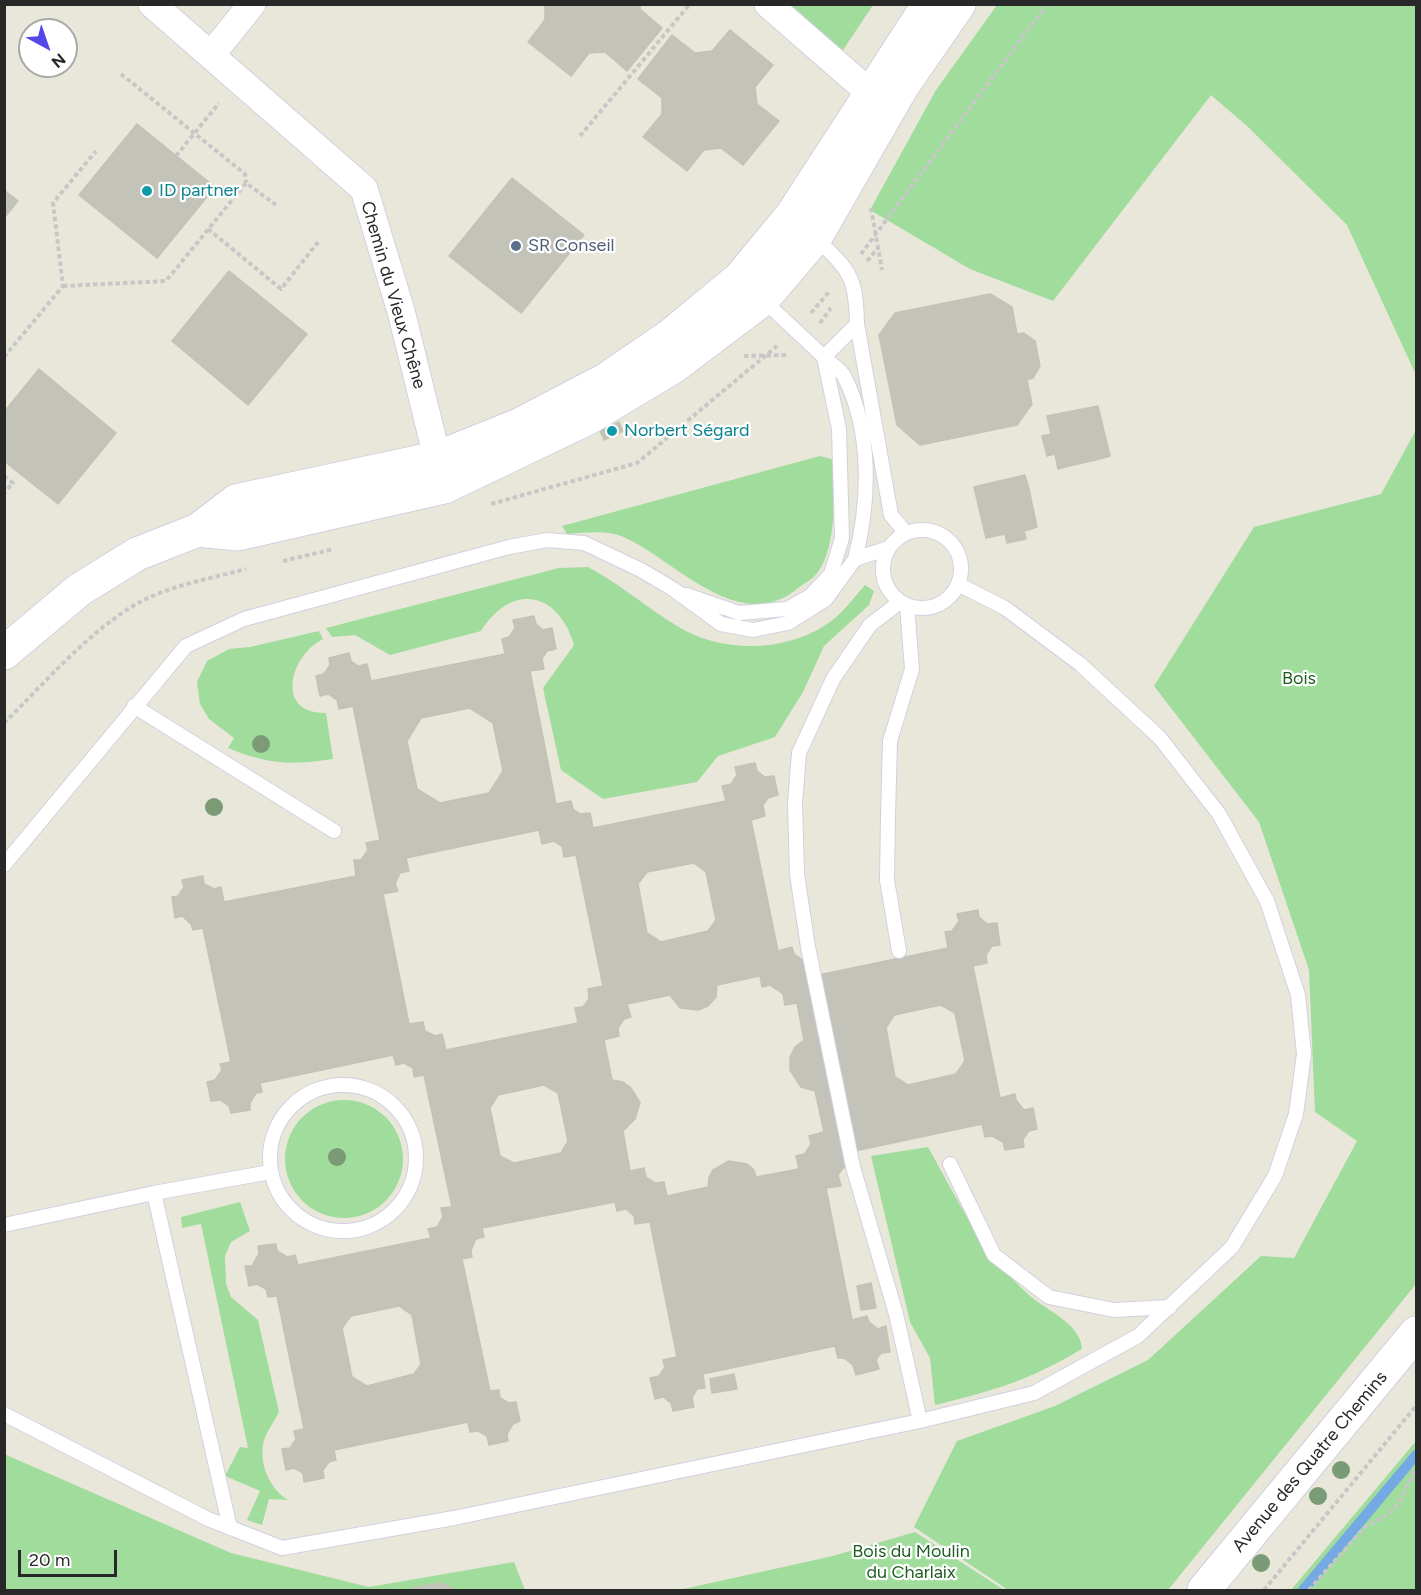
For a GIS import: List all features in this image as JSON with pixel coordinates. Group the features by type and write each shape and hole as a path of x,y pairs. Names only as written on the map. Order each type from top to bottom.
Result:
{"main road":[{"path":"4,654 79,590 137,554 198,530 236,501 441,473 605,408 673,367 752,288 804,226 880,101 929,4"},
{"path":"880,101 959,4"},
{"name":"Avenue des Quatre Chemins","path":"1204,1590 1416,1333"}],"street":[{"name":"Chemin du Vieux Chêne","path":"152,4 364,189 401,311 441,473"},
{"path":"211,55 252,4"},
{"path":"768,4 880,101"}],"lane":[{"path":"804,226 848,270 856,297 857,324 891,515 906,533"},
{"path":"4,865 134,705 186,646 244,619 509,547 547,540 584,543 615,556 673,589 721,624 753,630 788,623 826,599 855,559 862,530 866,464 858,415 843,374 752,288"},
{"path":"824,357 857,324"},
{"path":"673,589 739,613 762,612 787,609 810,596 831,574 842,538 842,504 839,429 824,357"},
{"path":"855,559 888,548 906,533 932,531 954,546 961,571 952,595 931,607 903,604 870,625 833,679 799,753 795,803 797,874 808,947 853,1167 896,1314 920,1421"},
{"path":"888,548 884,560 885,583 903,604 912,669 890,741 887,880 899,951"},
{"path":"4,1414 97,1464 230,1528 282,1548 454,1518 920,1421 1034,1394 1138,1336 1232,1247 1275,1176 1296,1114 1304,1054 1298,995 1267,901 1219,814 1160,738 1080,664 1005,608 958,584"},
{"path":"134,705 334,831"},
{"path":"336,1085 360,1086 382,1096 394,1106 412,1132 417,1156 414,1180 402,1202 385,1219 363,1230 338,1232 315,1227 301,1218 278,1195 270,1172 270,1148 277,1125 292,1105 312,1091 336,1085"},
{"path":"951,1164 994,1255 1049,1297 1114,1310 1170,1307"},
{"path":"4,1225 154,1193 270,1172"},
{"path":"154,1193 230,1528"}],"path":[{"path":"580,136 690,4"},
{"path":"63,286 166,281 246,183 245,174 121,74"},
{"path":"176,156 238,79"},
{"path":"4,357 63,286 53,203 96,151"},
{"path":"246,183 276,205"},
{"path":"208,229 281,289 320,241"},
{"path":"733,356 785,356 808,341 851,280 878,248"},
{"path":"4,476 13,483 4,493"},
{"path":"1264,1590 1416,1406"},
{"path":"1309,1590 1364,1528 1389,1515 1399,1503 1416,1468"}],"green space":[{"path":"775,5 873,5 839,56"},
{"path":"997,5 1416,5 1416,375 1347,225 1247,126 1211,95 1053,301 970,269 870,210 936,90"},
{"name":"Bois","path":"1416,430 1416,1284 1168,1590 1008,1590 914,1527 957,1441 1055,1406 1148,1360 1261,1256 1294,1258 1357,1141 1315,1112 1309,970 1259,822 1154,686 1254,527 1381,494"},
{"path":"820,456 835,460 833,518 829,548 816,575 797,589 774,601 752,604 729,599 706,588 641,546 621,536 602,532 567,534 562,526"},
{"path":"588,567 677,626 694,635 732,645 772,644 810,634 838,616 865,585 874,591 869,605 824,646 803,692 775,737 718,756 697,782 603,799 561,770 543,688 574,645 567,627 557,613 545,604 533,599 519,600 506,605 481,631 390,655 355,635 332,637 326,628 559,568"},
{"path":"319,631 323,639 311,647 296,670 293,683 294,695 299,704 310,711 326,713 333,759 292,763 268,761 228,748 234,738 209,719 200,704 197,682 207,661 229,649 250,647"},
{"path":"344,1100 377,1110 393,1126 403,1159 393,1192 377,1208 344,1218 311,1208 295,1192 285,1159 295,1126 311,1110"},
{"path":"928,1147 972,1225 998,1262 1029,1295 1069,1324 1076,1332 1082,1349 1028,1377 975,1395 935,1405 930,1358 910,1322 871,1156"},
{"path":"240,1202 250,1231 231,1242 225,1256 226,1284 231,1297 258,1320 279,1412 265,1437 263,1463 270,1481 288,1500 269,1499 262,1525 247,1520 260,1491 225,1476 240,1447 248,1448 201,1224 182,1228 181,1217"},
{"path":"1416,1441 1416,1590 1291,1590"},
{"path":"4,1454 231,1553 369,1587 514,1562 525,1590 5,1590"},
{"name":"Bois du Moulin du Charlaix","path":"915,1532 1004,1590 679,1590 833,1556"}],"building":[{"path":"545,4 640,4 640,9 662,28 627,71 605,52 589,53 571,76 528,42 545,20"},
{"path":"730,30 773,65 755,87 757,104 779,121 743,165 721,148 704,150 687,171 643,137 662,114 662,98 638,79 672,35 695,53 712,51"},
{"name":"ID partner","path":"137,124 215,187 157,258 79,195"},
{"name":"SR Conseil","path":"512,178 584,235 521,313 449,256"},
{"path":"4,190 18,201 4,218"},
{"path":"229,271 307,334 248,405 172,341"},
{"path":"990,294 1012,307 1017,334 1024,333 1035,341 1040,366 1033,378 1027,380 1032,404 1017,425 920,445 897,425 879,335 895,313"},
{"path":"39,369 116,433 58,504 4,461 4,412"},
{"path":"1098,406 1110,456 1096,460 1095,451 1070,456 1073,465 1058,469 1055,454 1047,456 1042,436 1051,434 1047,416"},
{"name":"Norbert Ségard","path":"619,422 623,431 604,440 600,431"},
{"path":"1095,451 1096,460 1073,465 1070,456"},
{"path":"1025,475 1029,489 1020,491 1025,515 1034,513 1037,527 1024,531 1026,539 1007,543 1005,534 986,538 974,487"},
{"path":"1029,489 1034,513 1025,515 1020,491"},
{"path":"534,616 536,624 543,630 552,628 556,649 547,651 542,659 544,669 530,671 556,804 571,801 573,809 580,814 590,813 593,828 726,801 722,786 731,784 737,775 735,767 755,763 757,771 765,777 774,776 778,795 768,798 763,805 765,816 751,820 778,951 792,947 794,954 803,960 811,960 814,976 948,948 945,932 952,931 959,921 957,914 978,910 979,917 987,924 997,923 1000,945 992,946 986,955 987,963 973,966 1000,1098 1015,1094 1016,1100 1024,1110 1033,1108 1037,1129 1029,1131 1023,1139 1024,1147 1005,1150 1003,1142 992,1136 985,1137 982,1124 850,1152 853,1167 843,1168 838,1175 841,1186 826,1188 852,1320 867,1316 869,1322 878,1329 886,1326 890,1352 881,1353 876,1360 879,1369 856,1375 853,1365 844,1358 838,1358 835,1346 703,1374 705,1388 697,1389 692,1398 694,1407 673,1411 671,1403 663,1397 655,1399 650,1378 659,1376 665,1367 663,1360 677,1357 650,1222 635,1224 634,1216 626,1209 617,1211 615,1202 482,1228 484,1237 476,1239 471,1250 472,1257 462,1259 490,1391 499,1390 500,1398 509,1403 516,1402 520,1421 513,1424 507,1434 508,1441 489,1445 487,1436 478,1431 470,1432 468,1422 334,1450 336,1460 329,1462 323,1470 324,1478 304,1482 303,1473 294,1468 286,1470 282,1449 290,1448 296,1439 294,1431 304,1429 277,1296 268,1297 266,1289 257,1284 249,1286 245,1266 252,1266 259,1254 258,1246 276,1244 277,1251 287,1257 295,1255 298,1265 431,1238 428,1229 437,1227 443,1217 441,1208 452,1207 424,1075 414,1077 413,1068 404,1063 396,1065 393,1055 260,1083 262,1092 256,1093 250,1103 250,1110 231,1113 229,1106 220,1100 211,1101 207,1082 215,1080 222,1070 220,1064 231,1062 203,928 193,930 191,924 182,916 175,918 172,897 178,896 184,887 182,880 203,876 204,884 214,889 221,887 224,902 356,876 354,860 361,860 368,850 366,843 380,840 353,706 339,709 337,700 328,694 320,696 316,676 324,674 330,665 329,658 349,653 351,661 358,666 367,664 371,681 505,654 502,639 509,637 515,628 513,620","holes":["470,708 493,723 503,771 489,793 440,803 417,789 407,741 421,718","539,830 542,844 554,841 562,846 564,857 576,855 603,986 588,989 589,999 583,1007 575,1008 578,1023 446,1050 442,1034 435,1036 425,1031 423,1022 409,1024 383,894 398,891 395,884 400,873 409,871 406,858","694,863 706,872 716,920 708,931 661,942 647,933 638,884 647,872","760,976 762,987 770,985 783,994 785,1005 797,1003 804,1040 795,1047 790,1057 790,1070 801,1087 815,1091 824,1132 809,1136 811,1144 805,1154 796,1156 799,1169 756,1177 754,1170 747,1164 729,1161 713,1170 709,1177 708,1187 667,1196 664,1182 655,1183 646,1177 644,1168 630,1171 623,1131 635,1119 640,1103 631,1088 623,1082 612,1080 604,1040 619,1036 618,1028 624,1019 631,1017 627,1004 670,995 680,1008 698,1010 708,1006 716,997 717,985","941,1005 955,1013 965,1061 956,1074 908,1085 895,1077 886,1028 894,1015","544,1085 558,1093 568,1141 561,1153 514,1163 500,1156 490,1108 498,1095","399,1306 412,1315 421,1364 414,1374 367,1386 352,1377 342,1328 351,1316"]},
{"path":"871,1283 876,1308 861,1310 857,1286"},
{"path":"734,1374 737,1389 712,1393 710,1379"},
{"path":"440,1583 456,1590 411,1590 413,1588"}],"waterway":[{"path":"1303,1590 1416,1455"}],"place":[{"name":"ID partner","path":"147,191"},
{"name":"SR Conseil","path":"516,246"},
{"name":"Norbert Ségard","path":"612,431"}]}
